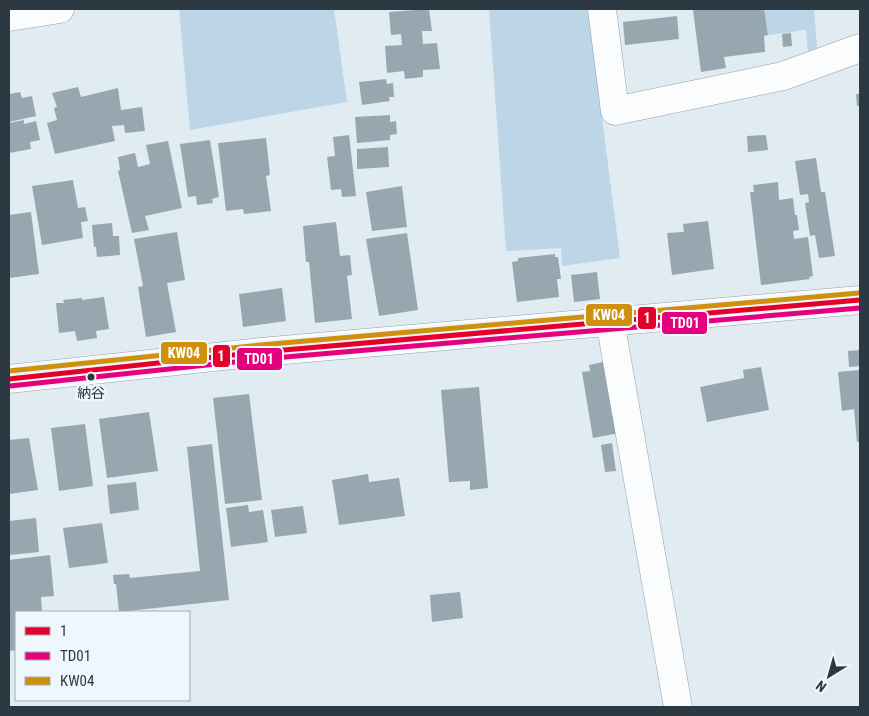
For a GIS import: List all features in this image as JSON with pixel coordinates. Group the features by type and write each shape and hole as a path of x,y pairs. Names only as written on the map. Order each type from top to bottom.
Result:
{"main road":[{"path":"9,16 60,9"},
{"path":"602,9 615,110 784,76 860,48"},
{"path":"9,379 261,352 860,300"},
{"path":"610,321 678,707"}],"shaded area":[{"path":"179,9 334,9 347,102 190,130"},
{"path":"489,9 588,9 620,258 562,266 561,248 506,251"},
{"path":"764,9 814,9 817,48 808,52 806,30 768,35"}],"building":[{"path":"429,9 432,31 422,31 423,44 437,43 440,69 423,70 423,77 405,79 404,71 387,73 385,46 402,45 401,34 391,35 389,12"},
{"path":"764,9 768,35 764,36 765,52 724,57 726,68 701,72 693,10"},
{"path":"677,16 679,39 625,45 623,22"},
{"path":"791,33 792,46 783,47 782,34"},
{"path":"386,79 387,84 393,83 394,97 389,97 390,101 362,105 359,82"},
{"path":"78,87 81,97 118,88 121,110 142,107 145,131 125,133 124,125 112,126 115,141 55,154 47,123 57,120 54,108 57,107 52,93"},
{"path":"20,92 22,98 32,96 36,116 9,122 9,94"},
{"path":"856,94 860,94 860,106 857,106"},
{"path":"390,115 390,122 396,121 397,134 390,135 390,140 357,143 355,117"},
{"path":"24,120 24,124 36,121 40,140 30,142 31,149 9,153 9,123"},
{"path":"349,135 356,196 342,197 341,189 331,190 327,157 335,156 333,137"},
{"path":"766,135 768,150 748,152 747,136"},
{"path":"266,138 270,175 266,176 271,211 244,214 243,209 226,211 218,143"},
{"path":"210,140 219,197 212,199 213,203 197,205 196,196 188,197 180,144"},
{"path":"168,141 182,208 145,216 149,230 132,233 118,171 120,170 118,157 135,153 138,167 150,164 146,145"},
{"path":"388,147 389,167 357,169 357,149"},
{"path":"816,158 821,192 825,192 835,256 819,258 815,235 810,236 805,203 809,202 808,194 800,195 795,161"},
{"path":"73,180 78,208 85,207 88,221 81,222 83,238 42,245 32,186"},
{"path":"778,182 779,200 793,198 799,230 793,231 794,239 808,237 813,276 809,277 810,279 761,285 750,192 754,192 753,185"},
{"path":"402,186 407,227 372,231 366,192"},
{"path":"31,212 39,274 9,278 9,215"},
{"path":"708,221 714,269 672,275 667,233 684,232 683,224"},
{"path":"336,222 340,256 350,255 352,275 347,276 352,319 315,323 309,262 306,262 303,226"},
{"path":"112,223 113,236 119,236 120,255 97,257 92,225"},
{"path":"177,232 185,280 167,283 176,332 146,337 138,287 143,286 134,239"},
{"path":"407,233 418,310 379,316 366,239"},
{"path":"555,254 555,257 558,257 561,279 557,279 559,297 517,302 512,262 518,261 518,258"},
{"path":"597,272 600,299 574,302 571,275"},
{"path":"282,288 286,321 243,327 239,294"},
{"path":"104,297 109,329 96,331 97,338 77,341 75,331 59,333 56,303 64,303 63,300"},
{"path":"860,350 860,366 849,367 848,351"},
{"path":"603,362 603,367 608,367 619,433 593,438 582,372 590,371 589,365"},
{"path":"761,367 769,410 707,422 700,387 744,378 743,370"},
{"path":"860,370 860,442 857,442 854,409 842,411 838,372"},
{"path":"479,387 488,488 470,490 470,481 449,482 441,390"},
{"path":"249,394 262,500 225,504 213,398"},
{"path":"149,412 158,471 107,478 99,419"},
{"path":"85,424 93,486 59,491 51,428"},
{"path":"29,438 38,490 9,494 9,440"},
{"path":"612,443 616,471 605,472 601,445"},
{"path":"212,444 229,600 119,611 116,584 114,584 113,575 129,574 130,578 200,571 187,447"},
{"path":"368,474 369,482 399,478 405,516 339,525 332,480"},
{"path":"136,482 139,510 110,514 107,485"},
{"path":"248,505 249,512 263,510 268,542 231,547 226,508"},
{"path":"303,506 307,533 275,537 271,510"},
{"path":"36,518 39,552 9,555 9,521"},
{"path":"102,523 108,563 69,568 63,528"},
{"path":"50,555 54,596 41,597 42,611 15,611 15,650 9,651 9,560"},
{"path":"460,592 463,618 432,622 430,595"}],"transit line":[{"name":"KW04","path":"9,371 260,345 859,293"},
{"name":"1","path":"9,379 261,352 860,300"},
{"name":"TD01","path":"10,386 262,359 860,308"}],"place":[{"name":"納谷","path":"91,377"}]}
